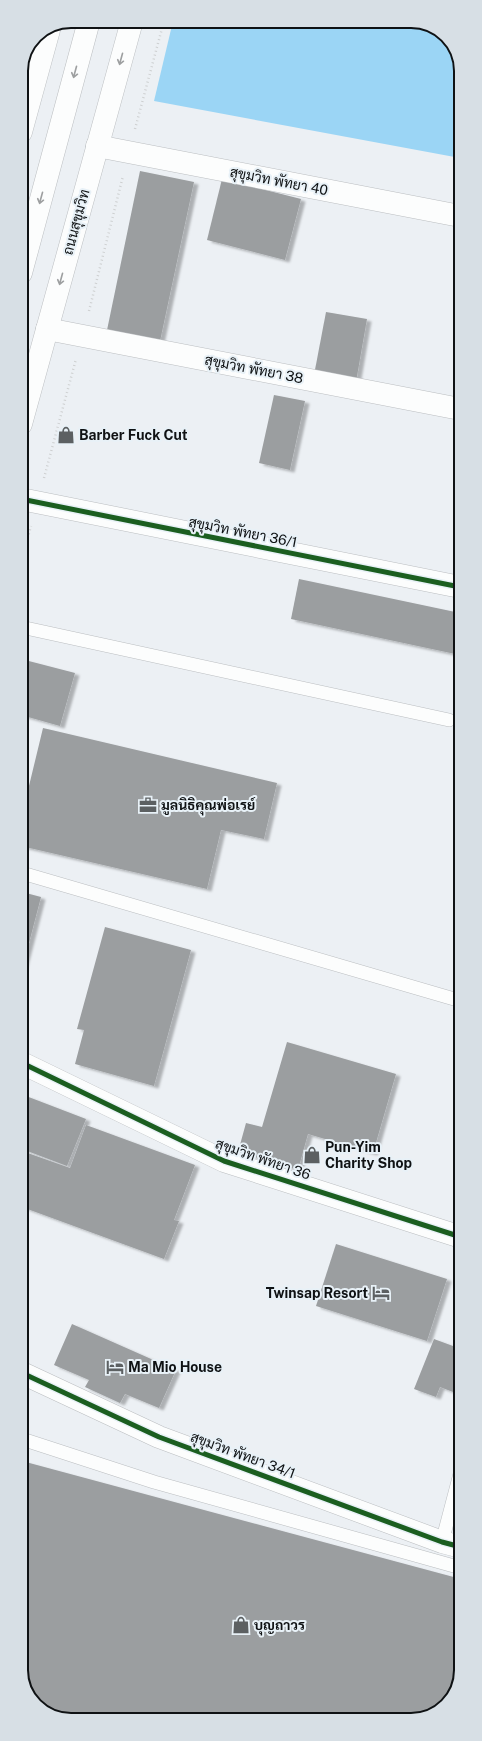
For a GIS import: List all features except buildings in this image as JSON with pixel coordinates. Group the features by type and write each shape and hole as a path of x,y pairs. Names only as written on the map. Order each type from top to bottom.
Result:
{"main road":[{"path":"28,247 87,28"},
{"name":"ถนนสุขุมวิท","path":"28,398 130,28"},
{"path":"28,106 48,35"},
{"name":"สุขุมวิท พัทยา 40","path":"97,146 454,215"},
{"name":"สุขุมวิท พัทยา 38","path":"47,329 454,408"},
{"name":"สุขุมวิท พัทยา 36/1","path":"30,501 454,586"},
{"name":"สุขุมวิท พัทยา 36","path":"28,1065 224,1160 454,1235"},
{"name":"สุขุมวิท พัทยา 34/1","path":"28,1376 160,1437 451,1545"}],"lane":[{"path":"28,629 449,720"},
{"path":"28,875 454,999"},
{"path":"28,1440 154,1482 454,1566"},
{"path":"451,1545 454,1522"}],"path":[{"path":"28,514 30,501 78,351"}],"shaded area":[{"path":"171,28 422,29 435,35 445,45 452,57 454,71 454,157 154,101"}],"cycle path":[{"path":"28,500 454,586"},
{"path":"28,1066 224,1161 454,1235"},
{"path":"28,1376 159,1437 454,1545"}],"place":[{"name":"Barber Fuck Cut","path":"66,435"},
{"name":"มูลนิธิคุณพ่อเรย์","path":"148,805"},
{"name":"Pun-Yim Charity Shop","path":"312,1155"},
{"name":"Twinsap Resort","path":"381,1293"},
{"name":"Ma Mio House","path":"115,1367"},
{"name":"บุญถาวร","path":"241,1625"}]}
